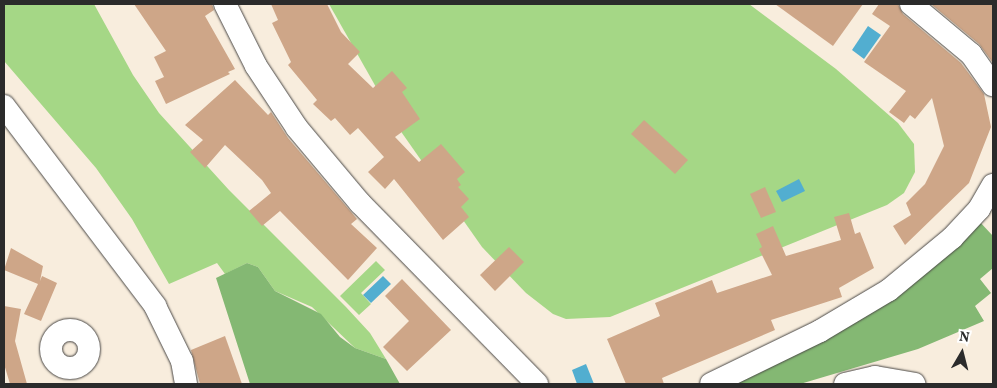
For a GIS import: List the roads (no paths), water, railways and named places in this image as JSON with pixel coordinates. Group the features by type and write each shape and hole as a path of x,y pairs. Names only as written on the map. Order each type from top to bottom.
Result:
{"street":[{"path":"225,4 256,66 297,128 360,203 532,381"},
{"path":"911,4 970,54 993,84"},
{"path":"4,106 155,306 182,361 186,384"},
{"path":"711,384 820,331 889,290 952,238 979,209 993,185"},
{"path":"845,384 875,377 913,384"}],"water":[{"path":"868,26 881,35 864,59 852,50"},
{"path":"799,179 805,191 782,202 776,191"},
{"path":"383,276 391,284 371,303 363,295"},
{"path":"586,364 594,384 577,384 572,370"}]}
